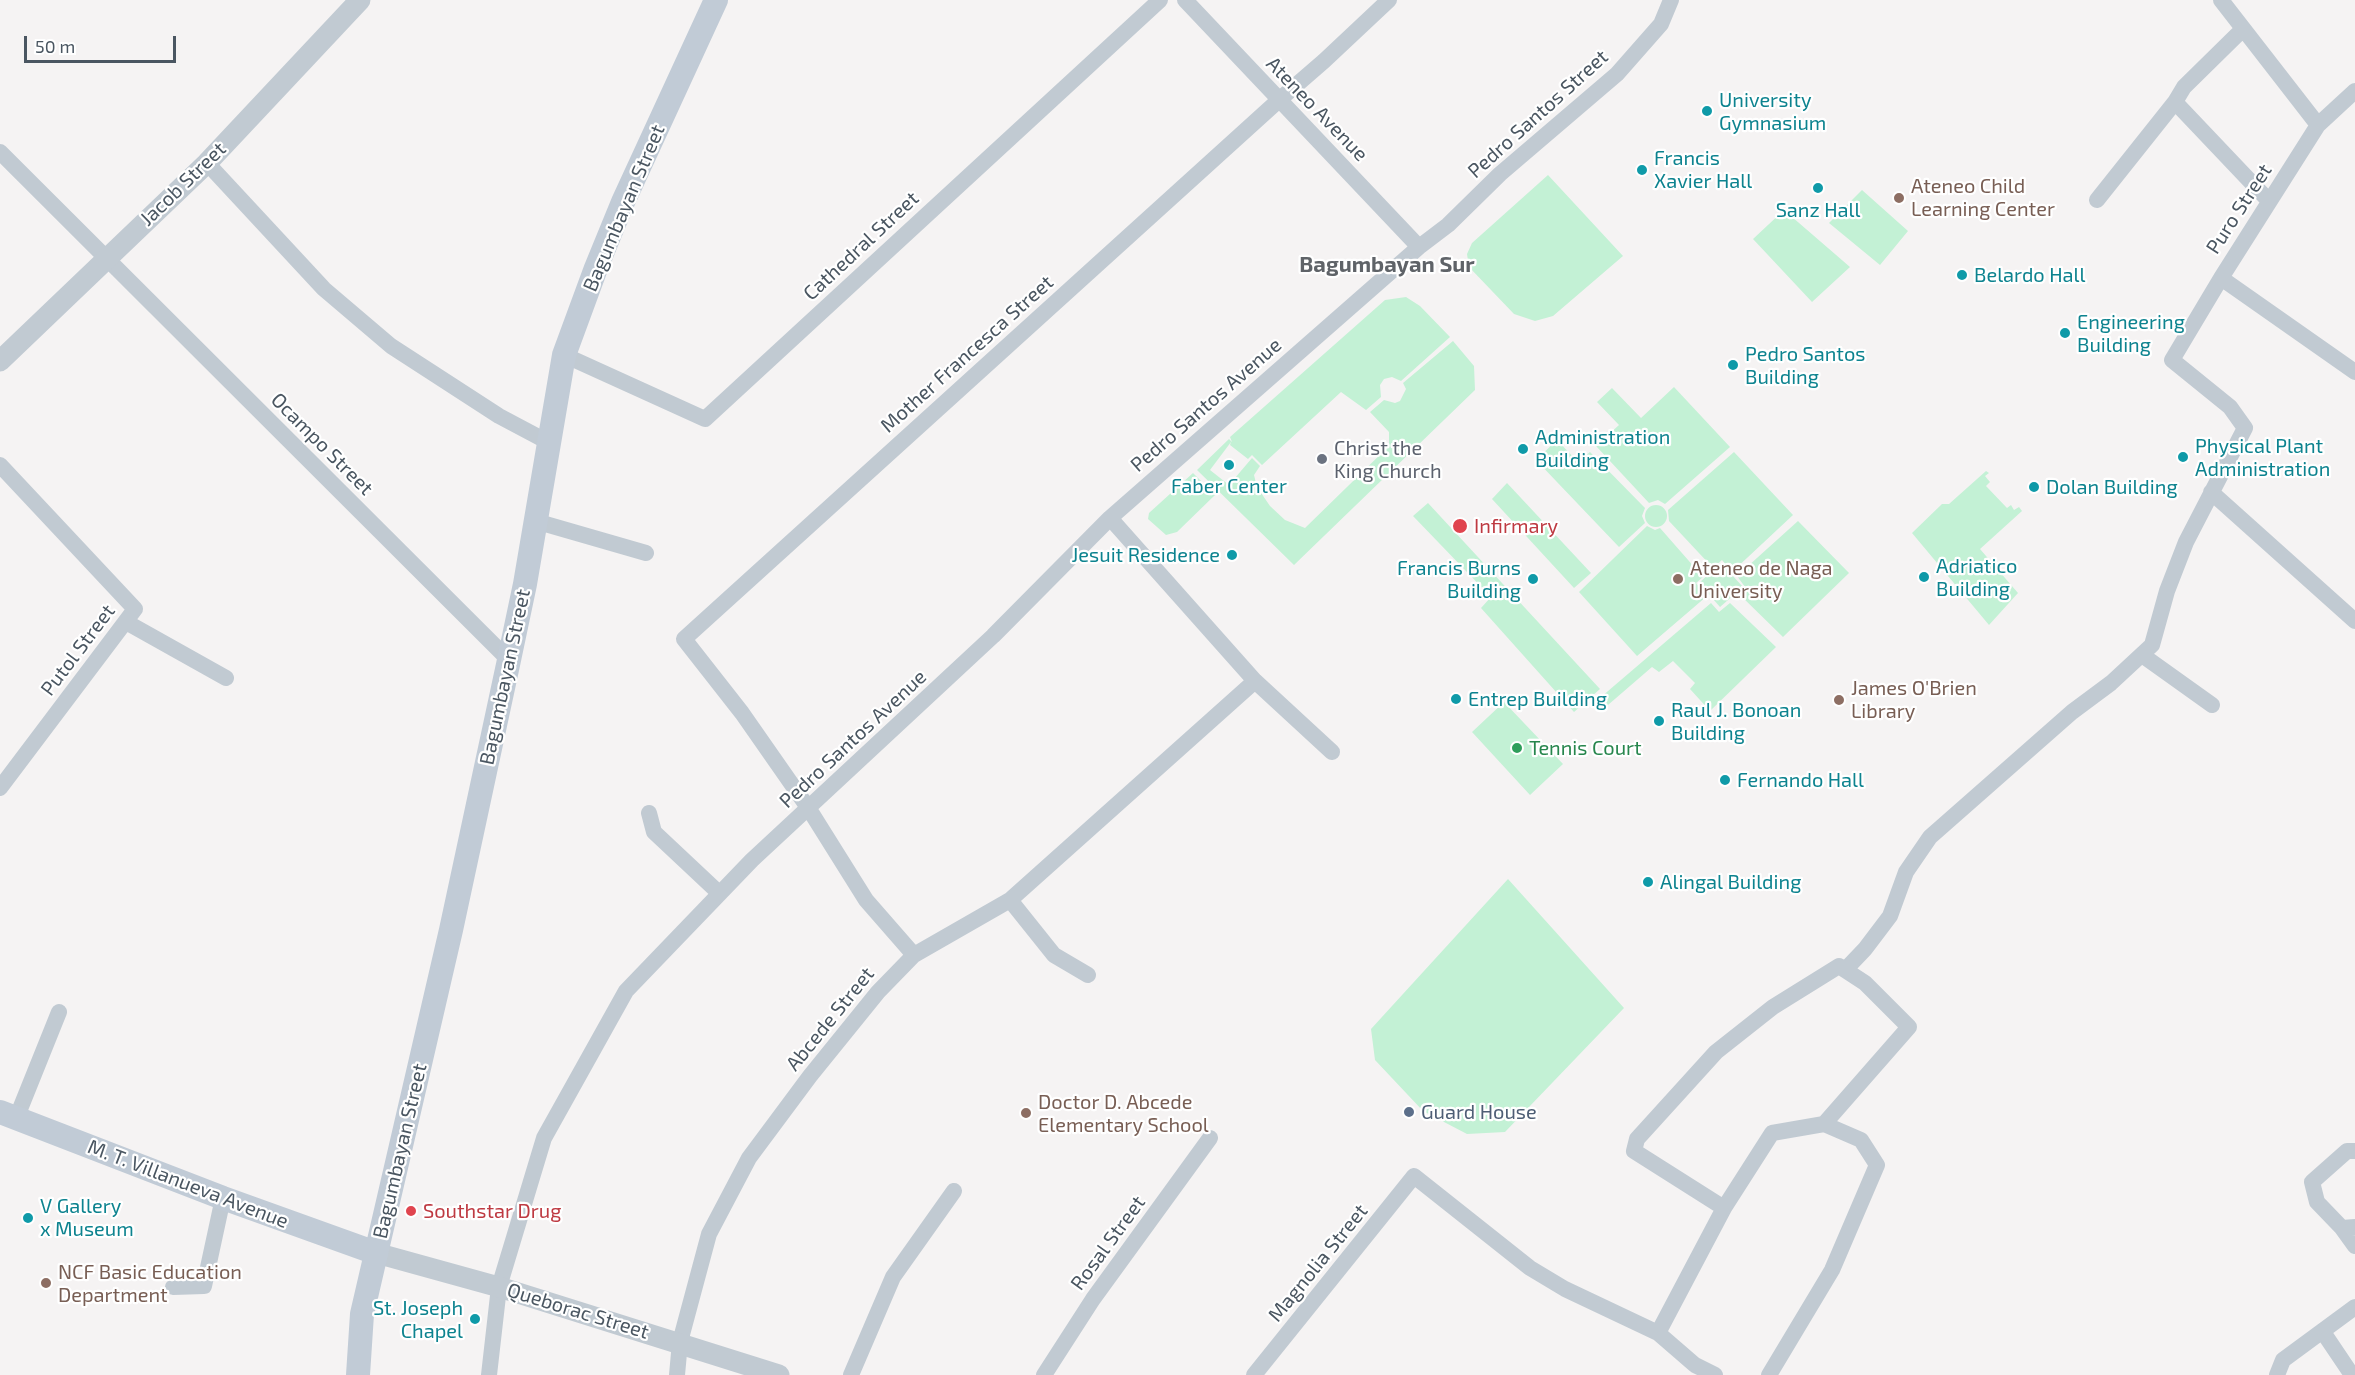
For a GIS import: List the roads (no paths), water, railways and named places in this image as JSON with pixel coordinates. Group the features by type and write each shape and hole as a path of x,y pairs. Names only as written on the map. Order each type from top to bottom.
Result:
{"main road":[{"name":"Bagumbayan Street","path":"358,1375 362,1314 451,930 509,660 564,355 623,202 716,0"},
{"name":"M. T. Villanueva Avenue","path":"8,1115 223,1198 376,1253"}],"street":[{"name":"Jacob Street","path":"0,361 207,163 360,0"},
{"name":"Cathedral Street","path":"564,355 705,419 1160,0"},
{"name":"Ateneo Avenue","path":"1185,0 1419,247"},
{"name":"Mother Francesca Street","path":"809,809 742,713 684,639 1279,100 1324,62 1389,0"},
{"name":"Pedro Santos Street","path":"1419,247 1448,225 1500,174 1617,74 1661,24 1671,0"},
{"path":"2221,0 2318,125"},
{"path":"2097,200 2175,102 2184,87 2243,29"},
{"name":"Puro Street","path":"2211,492 2245,428 2229,407 2172,360 2318,125 2355,91"},
{"path":"2175,102 2270,201"},
{"name":"Ocampo Street","path":"0,152 509,660"},
{"path":"207,163 324,289 391,346 499,416 548,442"},
{"name":"Pedro Santos Avenue","path":"489,1375 499,1287 544,1138 626,991 752,860 993,636 1110,518 1419,247"},
{"path":"2221,278 2355,372"},
{"name":"Putol Street","path":"0,465 135,609 0,788"},
{"path":"1845,970 1865,949 1890,916 1906,872 1930,837 2072,712 2111,683 2152,645 2186,542 2211,492 2355,621"},
{"path":"1110,518 1255,681 1332,752"},
{"path":"535,521 646,553"},
{"path":"126,622 226,678"},
{"path":"2142,655 2212,705"},
{"name":"Abcede Street","path":"677,1375 680,1342 709,1234 749,1158 810,1076 878,992 914,955 1010,900 1255,681"},
{"path":"809,809 866,900 914,955"},
{"path":"649,813 654,832 719,893"},
{"path":"1010,900 1054,956 1088,975"},
{"path":"1724,1208 1634,1151 1637,1139 1716,1052 1773,1007 1839,966 1865,983 1909,1027 1824,1124"},
{"path":"8,1115 59,1012"},
{"path":"1715,1375 1690,1370 1658,1333 1724,1208 1772,1133 1824,1124 1861,1140 1877,1165 1832,1270 1769,1375"},
{"name":"Rosal Street","path":"1044,1375 1093,1299 1210,1138"},
{"path":"2355,1151 2347,1151 2312,1182 2317,1202 2348,1228 2355,1246"},
{"name":"Magnolia Street","path":"1254,1375 1414,1176 1530,1268 1564,1289 1658,1333"},
{"path":"851,1375 893,1277 954,1191"},
{"path":"173,1287 204,1286 223,1198"},
{"name":"Queborac Street","path":"376,1253 499,1287 779,1375"},
{"path":"2277,1375 2283,1360 2355,1307"},
{"path":"2323,1332 2352,1375"}],"place":[{"name":"University Gymnasium","path":"1707,111"},
{"name":"Francis Xavier Hall","path":"1642,170"},
{"name":"Sanz Hall","path":"1818,188"},
{"name":"Ateneo Child Learning Center","path":"1899,198"},
{"name":"Belardo Hall","path":"1962,275"},
{"name":"Engineering Building","path":"2065,333"},
{"name":"Pedro Santos Building","path":"1733,365"},
{"name":"Administration Building","path":"1523,449"},
{"name":"Physical Plant Administration","path":"2183,457"},
{"name":"Christ the King Church","path":"1322,459"},
{"name":"Faber Center","path":"1229,465"},
{"name":"Dolan Building","path":"2034,487"},
{"name":"Infirmary","path":"1460,526"},
{"name":"Jesuit Residence","path":"1232,555"},
{"name":"Adriatico Building","path":"1924,577"},
{"name":"Francis Burns Building","path":"1533,579"},
{"name":"Ateneo de Naga University","path":"1678,579"},
{"name":"Entrep Building","path":"1456,699"},
{"name":"James O'Brien Library","path":"1839,700"},
{"name":"Raul J. Bonoan Building","path":"1659,721"},
{"name":"Tennis Court","path":"1517,748"},
{"name":"Fernando Hall","path":"1725,780"},
{"name":"Alingal Building","path":"1648,882"},
{"name":"Guard House","path":"1409,1112"},
{"name":"Doctor D. Abcede Elementary School","path":"1026,1113"},
{"name":"Southstar Drug","path":"411,1211"},
{"name":"V Gallery x Museum","path":"28,1218"},
{"name":"NCF Basic Education Department","path":"46,1283"},
{"name":"St. Joseph Chapel","path":"475,1319"}],"district":[{"name":"Bagumbayan Sur","path":"1387,265"}]}
